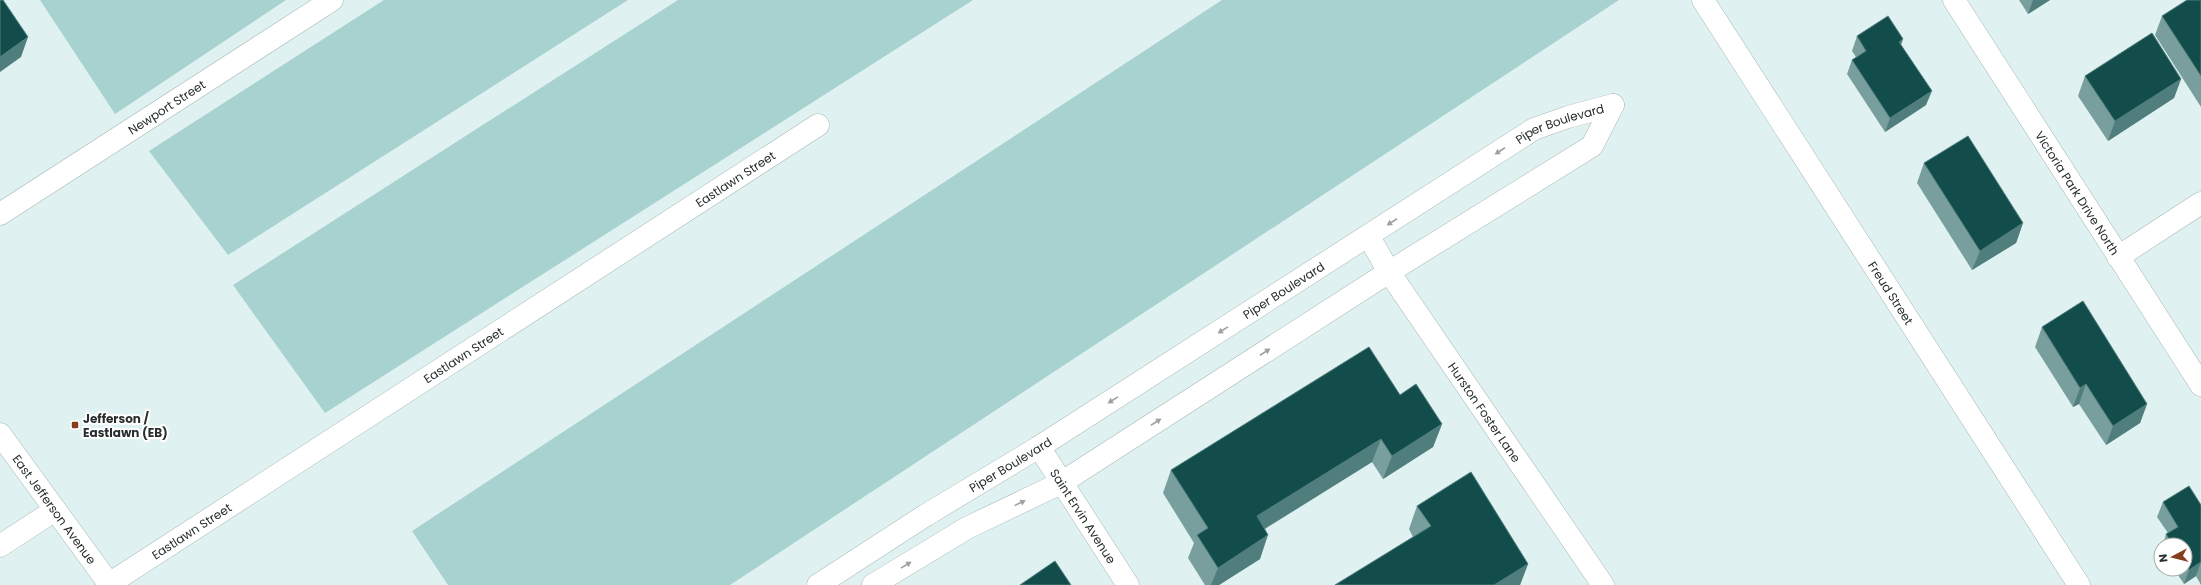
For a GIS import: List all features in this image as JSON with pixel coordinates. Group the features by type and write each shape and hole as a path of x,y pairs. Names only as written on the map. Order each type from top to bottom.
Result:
{"street":[{"name":"Newport Street","path":"0,214 332,0"},
{"name":"Freud Street","path":"1703,0 2079,585"},
{"name":"Victoria Park Drive North","path":"1954,0 2201,385"},
{"name":"Piper Boulevard","path":"818,585 926,515 1039,447 1369,237 1534,129 1568,117 1613,105 1592,146 1389,272 1061,483 968,528 873,585"},
{"name":"Eastlawn Street","path":"109,585 818,124"},
{"path":"2118,257 2201,203"},
{"name":"Hurston Foster Lane","path":"1369,237 1389,272 1603,585"},
{"name":"East Jefferson Avenue","path":"0,434 109,585"},
{"name":"Saint Ervin Avenue","path":"1039,447 1128,585"},
{"path":"0,546 55,510"}],"shaded area":[{"path":"40,0 286,0 115,114"},
{"path":"384,0 628,0 228,255 149,151"},
{"path":"678,0 973,0 325,413 233,285"},
{"path":"1222,0 1619,0 730,585 448,585 412,531"}],"building":[{"path":"0,0 3,0 28,37 0,57"},
{"path":"2187,0 2201,0 2201,76 2162,16"},
{"path":"1888,16 1903,39 1899,42 1932,91 1890,118 1852,60 1866,51 1857,36"},
{"path":"2152,33 2181,79 2115,121 2085,76"},
{"path":"1968,136 2023,223 1980,251 1924,163"},
{"path":"2083,301 2147,404 2113,426 2086,384 2080,388 2042,327"},
{"path":"1369,347 1400,395 1416,384 1442,424 1392,456 1381,439 1257,516 1268,535 1218,568 1197,535 1208,528 1171,470"},
{"path":"1471,472 1528,564 1494,585 1335,585 1431,526 1417,506"},
{"path":"2189,486 2201,505 2201,562 2193,567 2193,537 2168,537 2166,534 2178,527 2163,502"},
{"path":"1055,561 1071,585 1020,585"}],"place":[{"name":"Jefferson / Eastlawn (EB)","path":"75,425"}]}
